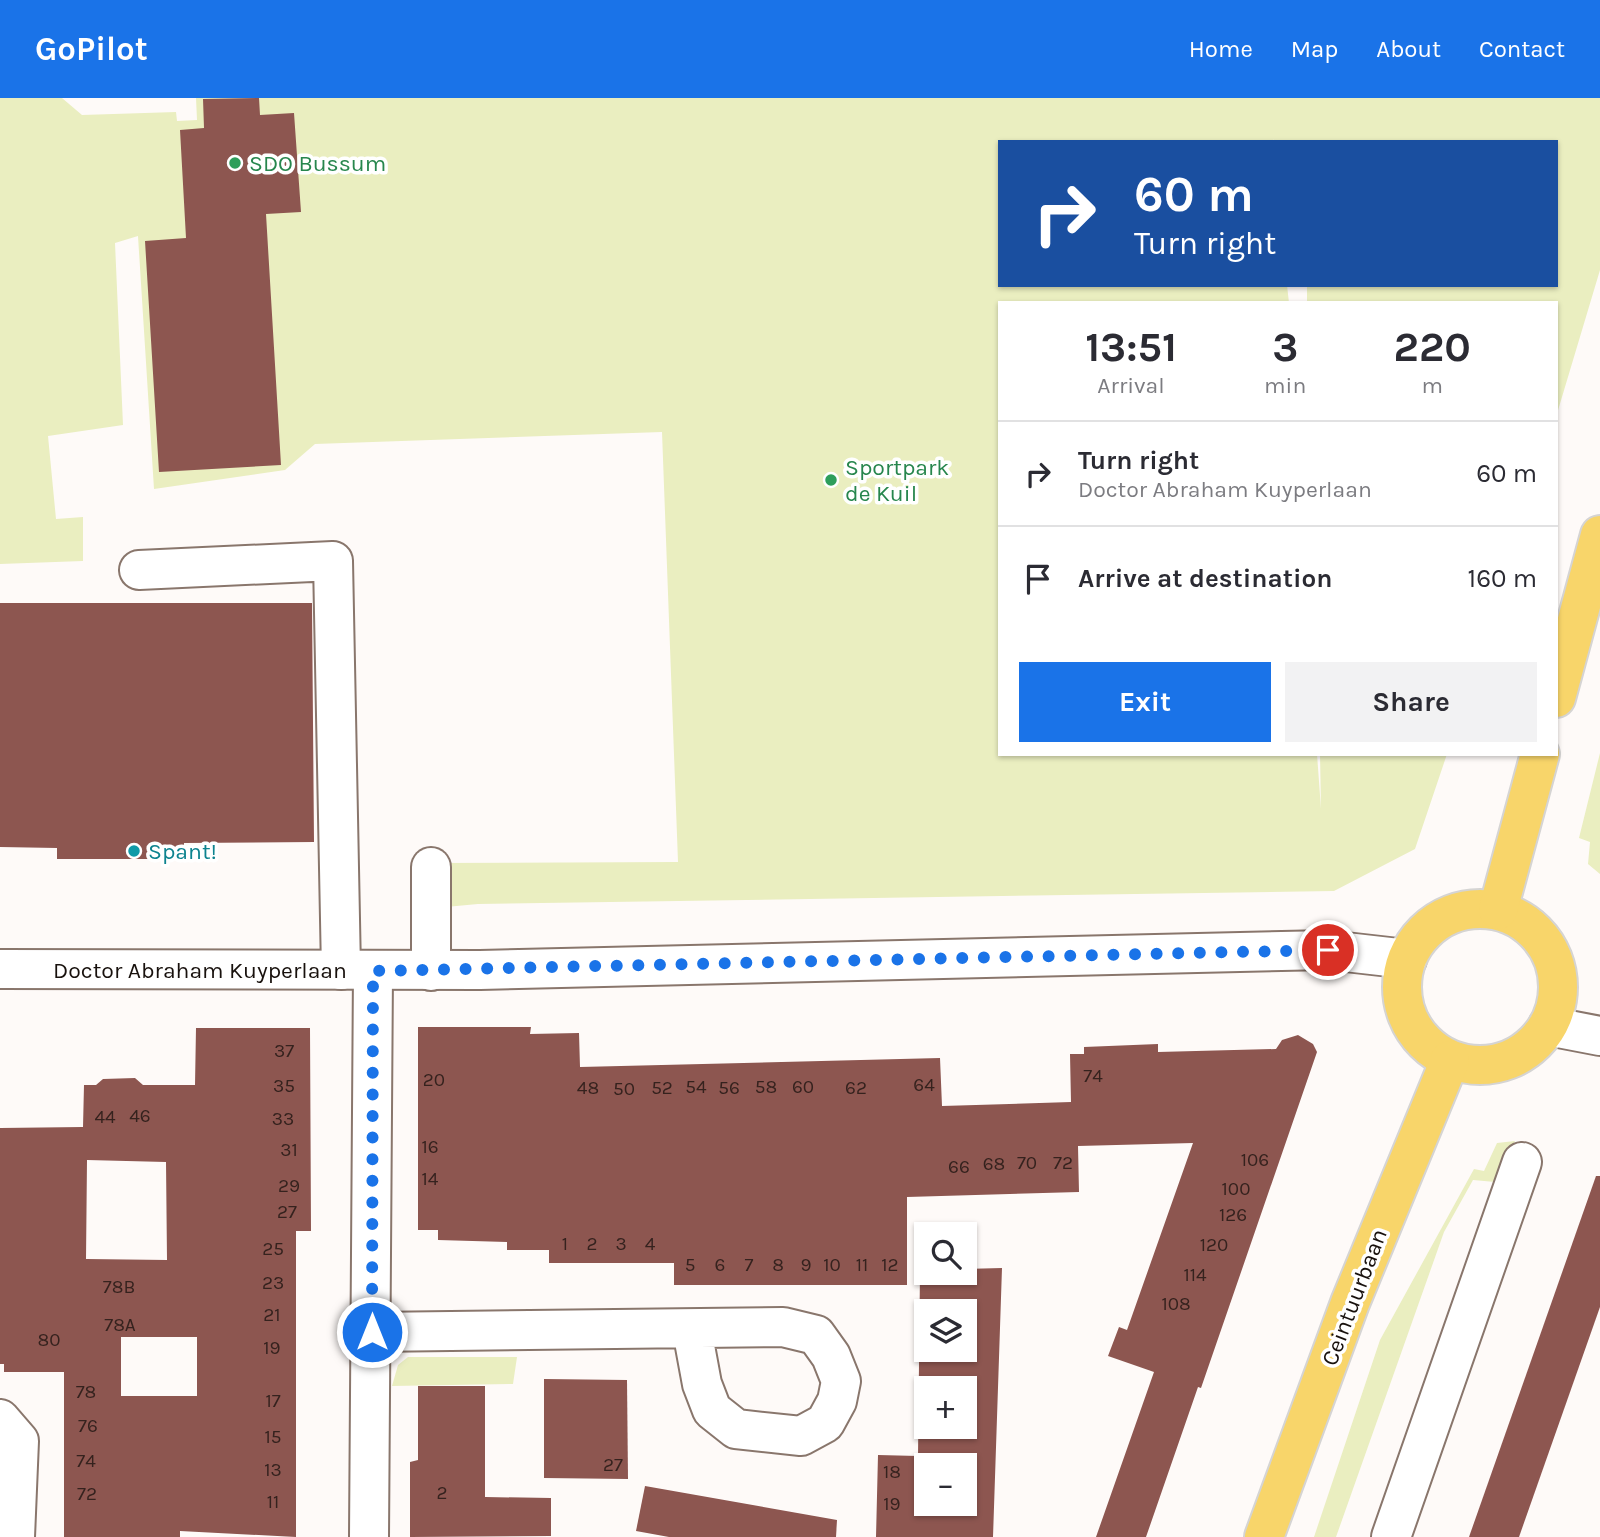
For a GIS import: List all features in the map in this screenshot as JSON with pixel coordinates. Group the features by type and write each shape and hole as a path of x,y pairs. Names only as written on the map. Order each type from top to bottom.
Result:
{"main road":[{"path":"1558,691 1600,536"},
{"path":"1498,910 1539,756"},
{"path":"1479,908 1498,910 1519,918 1537,932 1555,962 1558,997 1548,1026 1526,1051 1505,1062 1481,1066 1450,1060 1431,1049 1415,1032 1407,1016 1402,998 1402,978 1407,958 1425,930 1441,918 1479,908"},
{"name":"Ceintuurbaan","path":"1264,1537 1350,1303 1450,1060"}],"street":[{"path":"139,570 332,561 357,971 372,1332 369,1537"},
{"path":"431,867 431,971"},
{"name":"Doctor Abraham Kuyperlaan","path":"0,969 431,971 1328,950 1407,958"},
{"path":"1548,1026 1600,1036"},
{"path":"1391,1537 1521,1162"},
{"path":"372,1332 692,1330"},
{"path":"0,1419 19,1441 15,1537"}],"green space":[{"name":"Sportpark de Kuil","path":"0,98 62,98 82,115 176,112 177,121 197,120 196,98 1600,98 1600,270 1558,410 1558,301 1307,301 1307,287 1558,287 1558,140 998,140 998,287 1287,287 1289,301 998,301 998,756 1317,756 1321,809 1320,756 1446,756 1415,849 1334,891 478,904 435,908 434,863 678,862 662,432 315,444 285,470 154,489 138,236 115,243 123,425 48,436 56,519 83,517 83,561 0,564"},
{"path":"1600,753 1600,874 1588,864 1590,842 1579,838"},
{"path":"1515,1141 1495,1182 1473,1180 1444,1232 1336,1537 1314,1537 1380,1340 1474,1169 1484,1171 1497,1143"},
{"path":"408,1357 517,1357 513,1384 392,1386 398,1365"}],"building":[{"path":"259,98 260,115 294,113 301,212 266,214 281,465 159,472 145,241 186,238 180,130 204,128 203,99"},
{"path":"0,603 312,603 314,842 184,843 184,859 57,859 57,848 0,847"},
{"path":"418,1027 531,1027 530,1034 579,1033 580,1067 940,1058 942,1106 1071,1102 1070,1054 1084,1054 1084,1047 1158,1044 1158,1052 1276,1049 1282,1040 1298,1035 1313,1044 1317,1052 1201,1388 1198,1387 1146,1537 1096,1537 1154,1372 1108,1356 1119,1327 1127,1330 1193,1143 1078,1146 1079,1192 907,1197 907,1285 674,1285 674,1263 549,1263 549,1250 507,1250 507,1242 438,1240 438,1230 418,1230"},
{"path":"196,1028 310,1028 311,1231 296,1231 296,1537 180,1531 180,1537 64,1537 64,1372 4,1372 4,1364 0,1364 0,1128 83,1127 84,1085 96,1085 103,1079 135,1078 143,1085 195,1085","holes":["87,1160 166,1162 167,1260 86,1259","121,1337 197,1337 197,1396 121,1396"]},
{"path":"1596,1176 1600,1176 1600,1307 1519,1537 1469,1537"},
{"path":"1002,1268 993,1537 876,1537 878,1455 914,1456 914,1516 977,1516 977,1453 918,1453 918,1439 977,1439 977,1376 919,1376 919,1362 977,1362 977,1299 920,1299 920,1285 977,1285 977,1269"},
{"path":"544,1379 627,1380 628,1479 544,1478"},
{"path":"418,1386 485,1386 485,1497 551,1498 551,1536 410,1537 410,1462 418,1460"},
{"path":"645,1486 837,1520 836,1537 669,1537 636,1531"}],"place":[{"name":"SDO Bussum","path":"235,163"},
{"name":"Sportpark de Kuil","path":"831,480"},
{"name":"Spant!","path":"134,851"}],"route":[{"path":"372,1332 373,971 1328,950"}]}
